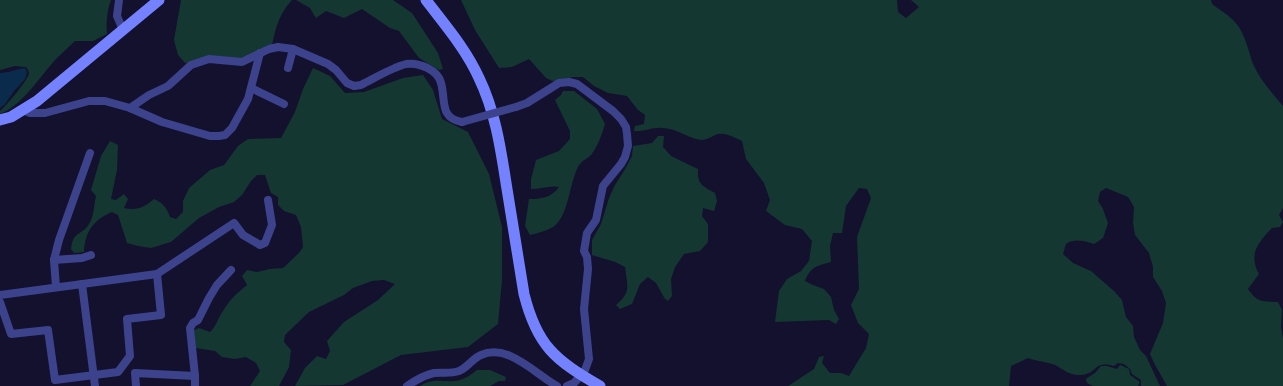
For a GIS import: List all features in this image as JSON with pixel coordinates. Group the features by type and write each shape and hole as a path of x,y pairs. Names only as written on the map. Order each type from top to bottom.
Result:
{"street":[{"path":"119,0 117,16 123,30"},
{"path":"0,120 12,117 38,101 159,0"},
{"path":"426,0 470,60 490,104 500,144 524,294 531,319 538,335 551,352 567,366 600,386"},
{"path":"130,108 168,86 191,65 209,59 242,62 260,53 278,47 293,49 328,64 347,82 354,86 361,85 407,64 417,64 426,67 435,73 441,81 445,110 455,121 462,122 527,103 559,83 569,82 577,84 613,111 621,119 626,127 628,146 621,164 603,186 596,220 587,233 584,251 587,257 588,269 584,309 589,359 585,370 581,375 574,383 567,386"},
{"path":"288,68 293,49"},
{"path":"23,110 30,113 45,113 89,101 105,101 130,108 162,122 210,136 225,135 232,128 248,99 260,53"},
{"path":"251,88 284,104"},
{"path":"56,287 54,260 59,240 90,153"},
{"path":"0,295 157,274 234,223 243,235 260,245 265,243 272,225 268,200"},
{"path":"54,260 82,258 91,255"},
{"path":"195,386 190,328 193,323 198,320 208,298 217,285 231,270"},
{"path":"0,302 11,334 48,330 55,380 118,372 130,356 126,319 161,315 157,274"},
{"path":"82,284 95,375 95,386"},
{"path":"407,386 424,376 435,373 452,373 461,370 479,356 490,352 500,352 511,356 557,386"},
{"path":"136,386 136,373 195,376"}],"green space":[{"path":"0,0 111,0 107,17 107,34 93,41 75,41 57,58 31,89 16,104 0,114 0,111 12,98 29,73 26,67 15,66 0,70"},
{"path":"181,0 292,0 284,10 279,21 272,45 244,60 231,58 185,63 178,55 174,40"},
{"path":"296,0 393,0 412,13 438,53 443,69 439,70 419,58 399,31 390,28 362,9 344,18 326,11 316,18 310,8"},
{"path":"461,0 897,0 898,12 906,18 919,7 911,0 1211,0 1212,4 1231,18 1239,27 1245,39 1252,62 1260,77 1283,106 1283,208 1279,215 1283,222 1280,227 1272,228 1256,249 1254,260 1259,274 1248,289 1257,299 1268,302 1278,302 1282,310 1281,327 1283,339 1283,386 1167,386 1150,354 1163,323 1166,303 1162,291 1153,277 1153,267 1149,253 1135,235 1133,223 1134,207 1128,197 1106,188 1100,192 1098,201 1103,209 1108,223 1103,238 1094,244 1080,241 1069,242 1066,244 1063,254 1073,263 1091,271 1122,300 1126,317 1133,326 1134,337 1140,350 1146,356 1160,386 1141,386 1141,380 1132,374 1130,369 1124,364 1118,363 1114,366 1103,365 1087,374 1077,375 1055,365 1028,358 1011,366 1009,386 788,386 814,369 819,357 824,356 822,363 830,373 841,373 849,376 866,348 869,334 858,323 851,305 859,289 857,237 871,198 867,189 859,188 846,206 842,233 833,233 830,246 831,262 812,269 805,281 824,289 831,297 834,310 839,319 836,324 829,320 775,322 779,291 787,279 801,271 809,261 812,241 802,229 785,225 766,211 770,200 764,183 746,159 742,141 729,135 722,134 701,140 667,128 634,131 635,126 644,124 645,115 638,110 627,96 608,93 594,86 583,77 573,77 555,82 546,78 529,59 512,67 499,68 475,30"},
{"path":"313,68 330,76 345,93 364,92 403,78 423,75 433,90 442,119 468,132 489,174 502,227 502,280 498,324 468,347 401,355 343,385 295,386 305,368 317,356 326,359 330,351 327,341 344,322 378,300 395,284 384,280 372,281 353,288 344,295 309,312 285,335 284,342 291,350 289,367 279,386 250,386 260,371 256,363 246,357 235,359 222,357 215,351 196,348 194,330 199,328 210,332 212,330 228,303 247,285 242,276 247,270 257,272 283,268 299,253 303,247 301,227 296,215 284,211 278,205 278,197 271,193 265,175 257,175 242,195 234,202 219,207 199,218 171,242 151,248 127,243 118,215 112,212 105,215 91,228 86,238 84,252 74,253 71,249 72,243 76,236 86,228 91,221 96,196 91,190 101,156 110,141 118,145 117,170 111,199 116,200 124,194 128,199 124,208 137,209 154,199 164,206 170,217 176,219 183,212 183,201 189,188 210,170 224,165 238,146 248,139 281,138 295,112 303,89"},
{"path":"563,91 574,91 597,109 605,124 600,140 591,155 578,167 566,208 558,222 553,227 530,235 525,226 529,199 538,199 549,196 559,187 553,186 531,189 531,179 536,160 559,151 570,139 570,131 555,100"},
{"path":"658,136 664,136 663,147 671,156 698,169 698,178 701,184 715,193 717,201 714,211 703,208 702,216 708,224 708,242 700,251 684,254 675,267 671,279 672,296 668,301 665,299 656,283 648,277 640,284 632,304 620,309 616,305 624,296 627,288 625,267 615,262 592,255 592,240 601,224 609,198 615,185 632,156 633,146 652,143"},
{"path":"1120,365 1129,369 1130,375 1140,382 1138,386 1093,386 1087,383 1087,378 1095,373 1101,366 1117,369"},
{"path":"477,370 490,370 506,377 505,381 499,381 490,386 420,386 433,381 460,380"}],"water":[{"path":"25,68 27,72 25,79 0,108 0,73"}]}
